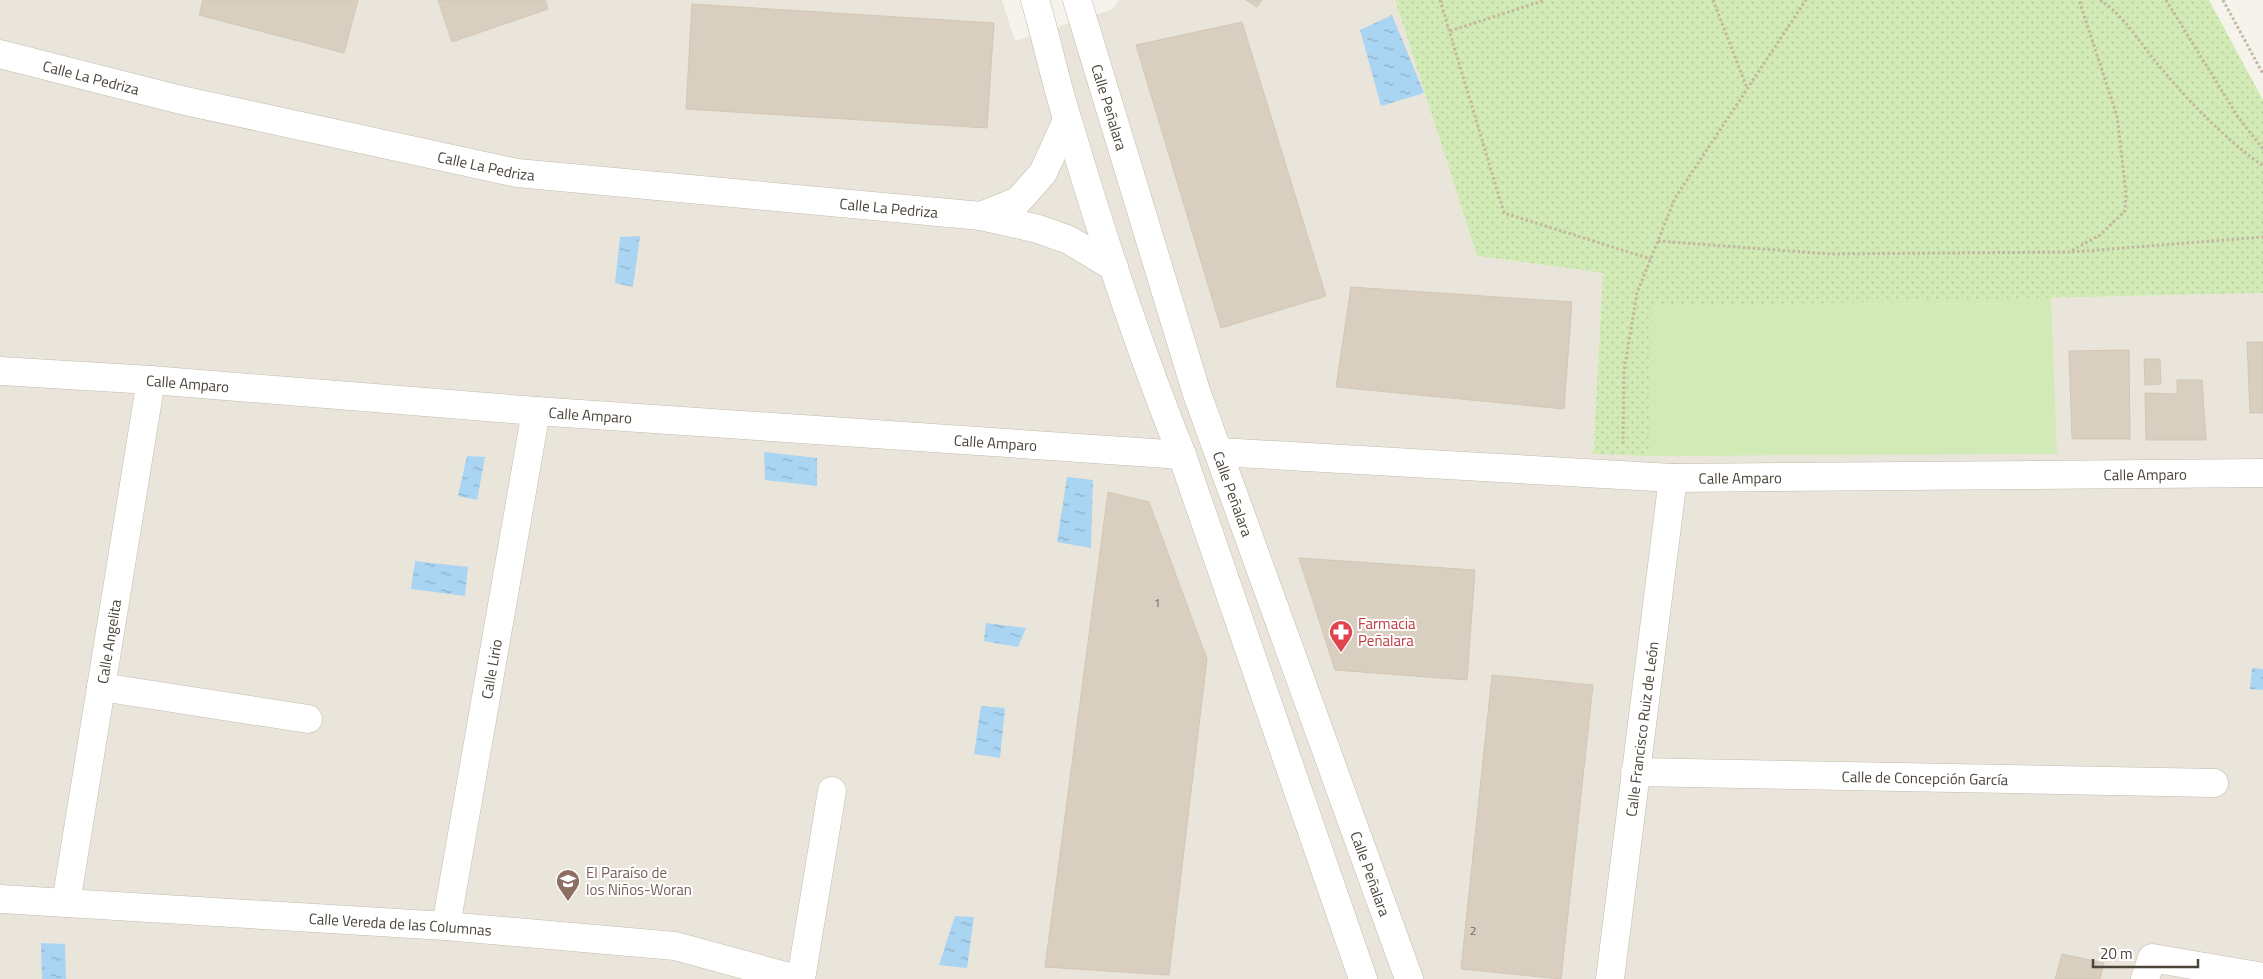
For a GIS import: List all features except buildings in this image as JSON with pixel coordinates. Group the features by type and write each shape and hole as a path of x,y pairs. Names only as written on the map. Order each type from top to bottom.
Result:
{"street":[{"path":"1035,0 1067,120 1114,267 1160,401 1182,455 1363,979"},
{"name":"Calle Peñalara","path":"1078,1 1196,391 1220,452 1409,979"},
{"name":"Calle La Pedriza","path":"0,54 181,100 517,174 981,216 1038,229 1069,240 1114,267"},
{"name":"Calle La Pedriza","path":"981,216 1018,201 1043,173 1067,120"},
{"name":"Calle Amparo","path":"0,371 151,380 536,411 1182,455"},
{"name":"Calle Angelita","path":"66,903 151,380"},
{"name":"Calle Lirio","path":"446,926 536,411"},
{"name":"Calle Amparo","path":"1220,452 1673,478 2263,473"},
{"name":"Calle Francisco Ruiz de León","path":"1610,979 1673,478"},
{"path":"101,687 308,719"},
{"name":"Calle de Concepción García","path":"1636,772 2214,783"},
{"path":"801,979 832,791"},
{"name":"Calle Vereda de las Columnas","path":"0,899 446,926 675,946 796,979"},
{"path":"2145,979 2152,958 2263,977"}],"path":[{"path":"1440,0 1504,213 1651,259"},
{"path":"1450,32 1545,0"},
{"path":"1712,0 1747,89"},
{"path":"1622,475 1624,371 1638,293 1651,259 1675,198 1806,0"},
{"path":"2069,252 2100,236 2125,211 2126,192 2117,116 2079,0"},
{"path":"2100,0 2114,8 2156,63 2190,100 2243,151 2263,166"},
{"path":"2166,0 2238,117 2263,148"},
{"path":"2224,0 2263,74"},
{"path":"1658,241 1830,254 2069,252 2263,237"}],"shaded area":[{"path":"0,0 1002,0 1015,41 1113,9 1119,0 1395,0 1477,256 1603,273 1593,454 1652,307 2263,293 2263,979 0,979"}],"green space":[{"path":"1395,0 2209,0 2263,100 2263,293 1652,307 1651,456 1593,454 1603,273 1477,256"},
{"path":"2051,297 2057,454 1651,456 1652,307"}],"water":[{"path":"1392,15 1424,93 1381,106 1360,30"},
{"path":"640,236 633,287 615,283 620,237"},
{"path":"764,452 817,458 817,486 765,480"},
{"path":"467,456 485,457 477,500 458,496"},
{"path":"1067,477 1093,480 1091,548 1057,542"},
{"path":"415,561 468,567 465,596 411,589"},
{"path":"986,623 1026,628 1018,647 984,641"},
{"path":"2252,668 2263,669 2263,690 2250,689"},
{"path":"981,706 1005,708 1000,758 974,754"},
{"path":"955,916 974,917 967,968 939,965"},
{"path":"41,943 65,944 66,979 42,979"}],"place":[{"name":"Farmacia Peñalara","path":"1341,653"},
{"name":"El Paraíso de los Niños-Woran","path":"568,902"}]}
